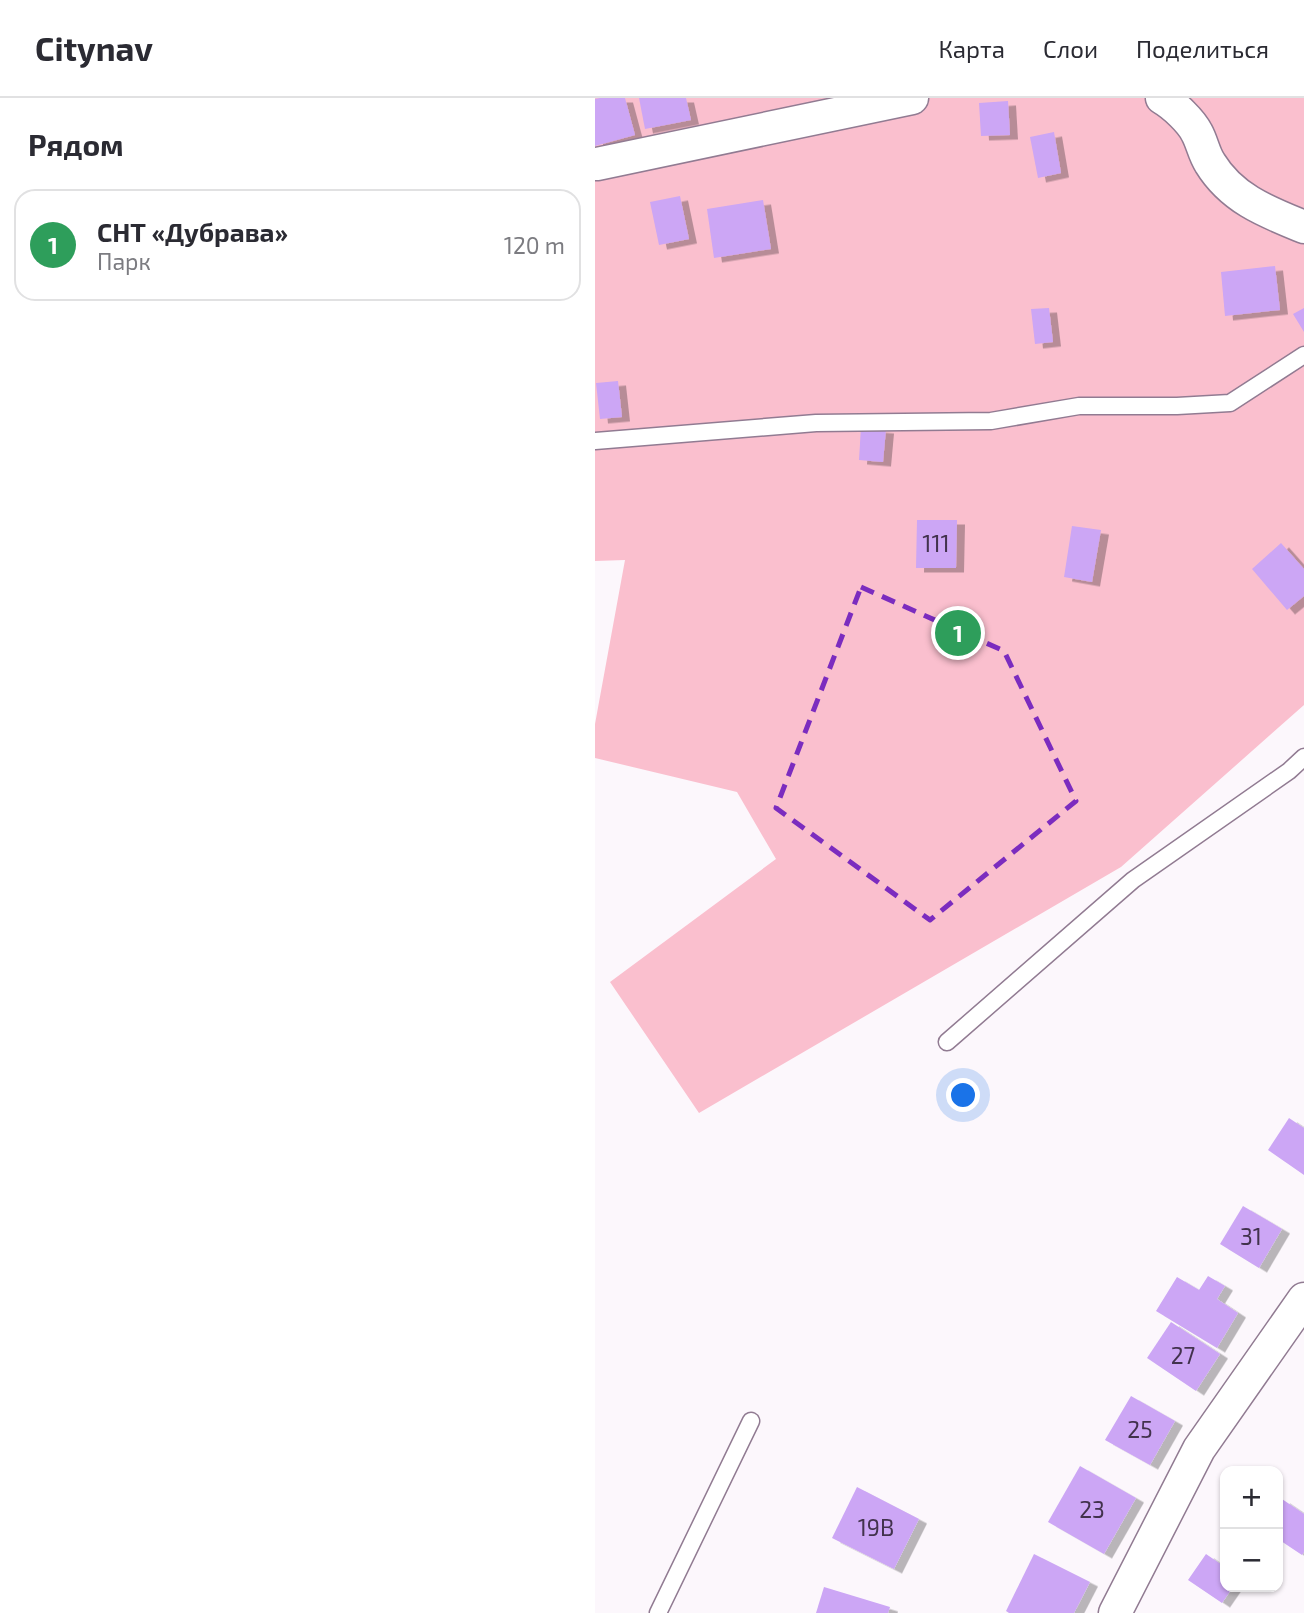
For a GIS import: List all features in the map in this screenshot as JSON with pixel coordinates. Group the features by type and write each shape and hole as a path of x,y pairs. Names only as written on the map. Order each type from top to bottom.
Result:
{"street":[{"path":"597,164 912,98"},
{"path":"1162,98 1171,103 1196,131 1209,163 1233,191 1263,209 1304,227"},
{"path":"1115,1613 1199,1449 1304,1299"}],"lane":[{"path":"595,441 816,423 991,421 1079,406 1230,403 1304,355"},
{"path":"947,1042 1133,880 1289,771 1304,757"},
{"path":"658,1613 751,1421"}],"highlighted area":[{"path":"861,587 1004,651 1076,801 930,920 776,808"}],"shaded area":[{"path":"595,98 1304,98 1304,705 1121,867 699,1113 610,982 776,859 737,792 595,758 595,724 625,560 595,561"}],"building":[{"path":"625,98 635,135 595,146 595,99"},
{"path":"639,98 686,98 691,120 645,129"},
{"path":"1008,101 1010,135 981,136 979,103"},
{"path":"1054,132 1061,173 1038,178 1030,137"},
{"path":"680,196 689,239 659,245 650,202"},
{"path":"763,200 771,249 714,258 707,209"},
{"path":"1275,266 1280,310 1225,316 1221,272"},
{"path":"1049,308 1053,342 1035,344 1031,309"},
{"path":"1304,308 1304,332 1293,314"},
{"path":"618,381 622,417 600,419 596,383"},
{"path":"861,427 886,429 883,462 859,460"},
{"path":"917,520 957,520 956,568 916,568"},
{"path":"1072,526 1101,530 1092,582 1064,577"},
{"path":"1281,543 1304,569 1304,596 1287,610 1252,569"},
{"path":"1289,1118 1304,1128 1304,1175 1268,1150"},
{"path":"1243,1206 1282,1229 1259,1268 1220,1244"},
{"path":"1208,1276 1225,1286 1217,1299 1238,1313 1217,1348 1156,1311 1177,1277 1199,1290"},
{"path":"1171,1322 1220,1354 1196,1391 1147,1358"},
{"path":"1131,1396 1175,1421 1150,1465 1105,1440"},
{"path":"1080,1466 1136,1498 1104,1554 1048,1522"},
{"path":"857,1487 919,1519 894,1569 832,1538"},
{"path":"1283,1500 1304,1514 1302,1555 1283,1542"},
{"path":"1034,1554 1090,1582 1074,1613 1006,1611"},
{"path":"1206,1554 1220,1564 1220,1592 1230,1592 1222,1603 1188,1580"},
{"path":"824,1587 890,1607 888,1613 816,1613"}],"place":[{"name":"СНТ «Дубрава»","path":"958,633"}]}
